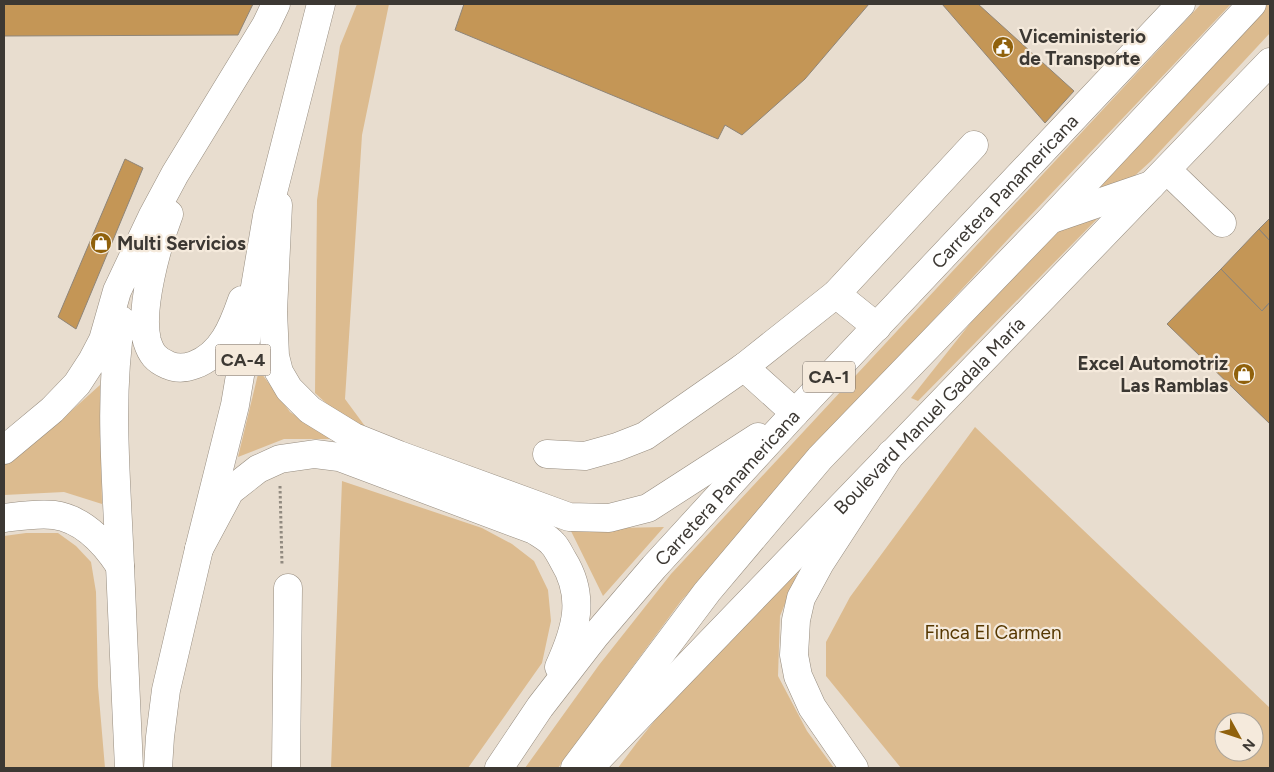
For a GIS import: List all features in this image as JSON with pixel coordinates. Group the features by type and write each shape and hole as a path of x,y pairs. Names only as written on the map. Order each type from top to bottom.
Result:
{"main road":[{"path":"4,450 52,410 77,384 92,361 102,340 117,291 152,216 175,174 266,25 276,4"},
{"name":"CA-4","path":"158,768 166,690 199,549 236,405 267,216 321,4"},
{"name":"Carretera Panamericana","path":"499,768 540,707 595,636 648,574 795,413 1180,4"},
{"name":"CA-1","path":"575,768 706,592 820,458 1049,221 1252,4"},
{"name":"Boulevard Manuel Gadala María","path":"589,768 1270,62"},
{"path":"199,136 166,223 153,265 147,297 147,339 152,355 161,362 173,368 186,368 202,362 214,353 226,338 242,298 267,216"},
{"path":"547,454 585,456 617,447 645,436 744,367 836,294 974,145"},
{"path":"280,169 273,311 274,356 279,372 289,389 310,410 354,437 569,516 610,518 648,508 795,413 744,367"},
{"path":"1049,221 1159,178 1222,223"},
{"path":"129,768 114,438 116,349 123,305 134,264 152,216"},
{"path":"836,294 876,327"},
{"path":"199,549 230,491 258,469 280,459 315,454 339,457 534,530 553,544 566,564 576,588 577,613 570,645 540,707"},
{"path":"854,768 812,706 798,676 794,655 795,627 801,598 820,563 891,454"},
{"path":"4,518 28,515 55,515 76,523 94,535 108,548 120,566"},
{"path":"286,768 288,588"}],"path":[{"path":"280,459 282,588 288,588"}],"green space":[{"path":"357,4 389,4 362,135 345,399 373,437 350,425 315,393 317,200 340,46"},
{"path":"1201,4 1231,4 1010,237 842,419 681,601 558,768 525,768 599,665 671,574"},
{"path":"1267,4 1270,4 1270,33 1151,161 1130,180 1099,189 1095,186 1225,45"},
{"path":"1100,216 918,401 911,398 980,311 1051,232"},
{"path":"259,370 290,412 333,439 284,439 238,457"},
{"path":"100,385 102,504 64,492 4,495 4,462 50,430"},
{"name":"Finca El Carmen","path":"975,427 1270,708 1270,768 901,768 826,676 826,642 850,597"},
{"path":"342,481 482,528 512,544 534,561 548,590 551,621 542,663 468,768 331,768"},
{"path":"664,527 603,596 570,529"},
{"path":"26,533 58,533 76,546 91,562 96,592 98,686 105,768 5,768 4,536"},
{"path":"800,567 780,616 778,676 807,731 834,768 618,768 659,715 682,689"}],"building":[{"path":"4,4 253,4 238,35 4,36"},
{"path":"464,4 869,4 805,79 742,135 725,125 718,139 455,30"},
{"name":"Viceministerio de Transporte","path":"942,4 978,4 1074,91 1045,123"},
{"name":"Multi Servicios","path":"125,159 143,168 76,329 58,317"},
{"path":"1270,218 1270,241 1259,229"},
{"path":"1259,229 1270,241 1270,302 1262,311 1221,269"},
{"name":"Excel Automotriz Las Ramblas","path":"1221,269 1262,311 1270,302 1270,424 1167,324"}],"place":[{"name":"Viceministerio de Transporte","path":"1003,47"},
{"name":"Multi Servicios","path":"101,243"},
{"name":"Excel Automotriz Las Ramblas","path":"1244,374"}]}
